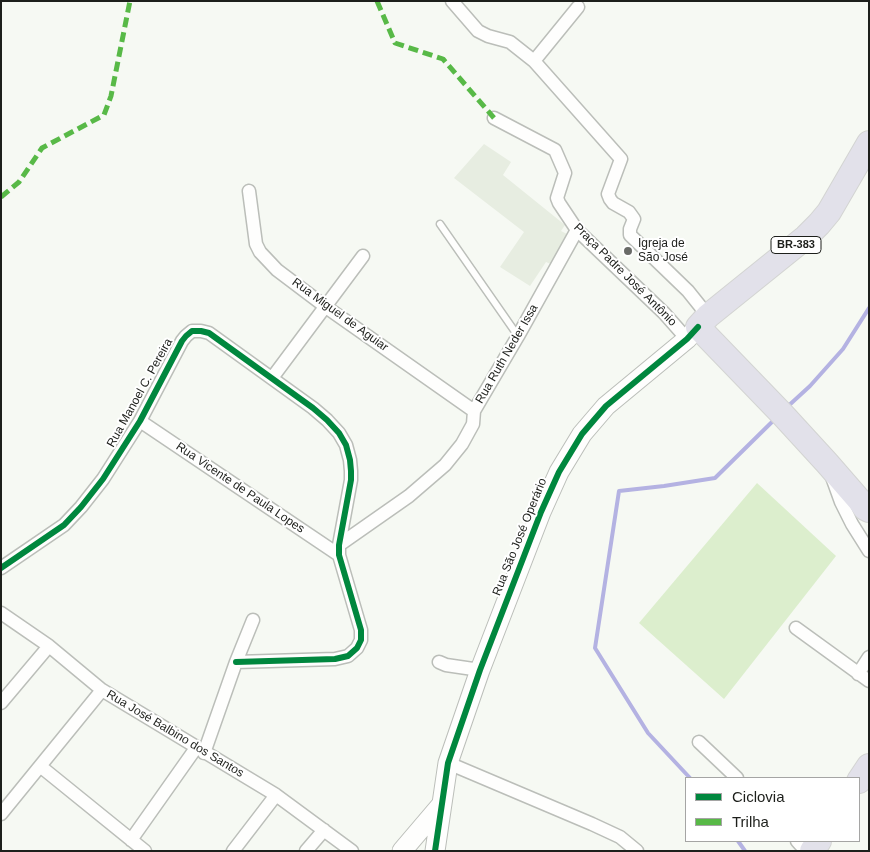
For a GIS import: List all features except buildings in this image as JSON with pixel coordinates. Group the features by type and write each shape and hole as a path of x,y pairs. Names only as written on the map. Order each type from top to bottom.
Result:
{"highway":[{"name":"Rua São José Operário","path":"698,327 820,224 829,212 869,142"},
{"path":"698,327 830,467 866,499"},
{"path":"860,780 869,766"}],"street":[{"path":"452,1 478,31 510,42 534,62 621,159 608,194 610,199 613,203 629,212 634,218 630,235 688,291 698,327"},
{"path":"534,62 578,7"},
{"name":"Praça Padre José Antônio","path":"494,118 555,150 565,173 557,198 577,230 664,313 698,327"},
{"name":"Rua Miguel de Aguiar","path":"250,191 256,244 260,252 277,270 326,307 474,410"},
{"name":"Rua Ruth Neder Issa","path":"339,550 410,496 446,465 462,444 473,424 474,410 577,230"},
{"path":"236,662 336,659 348,656 357,648 361,640 361,630 339,550 351,480 350,460 346,445 339,433 327,420 272,378 363,256"},
{"name":"Rua São José Operário","path":"435,851 448,763 480,670 541,512 559,472 582,434 606,406 698,327"},
{"name":"Rua Manoel C. Pereira","path":"1,568 57,530 75,514 103,479 140,421 182,341 192,331 201,330 209,333 272,378"},
{"name":"Rua Vicente de Paula Lopes","path":"140,421 339,550"},
{"path":"830,467 841,502 869,551"},
{"name":"Rua José Balbino dos Santos","path":"1,612 48,646 102,690 276,795 352,851"},
{"path":"131,840 200,750 253,620"},
{"path":"796,628 864,678 869,658"},
{"path":"1,703 48,646"},
{"path":"439,662 446,665 480,670"},
{"path":"1,814 102,690"},
{"path":"699,742 735,777"},
{"path":"448,763 620,837 637,851"},
{"path":"40,766 145,851"},
{"path":"233,851 276,795"},
{"path":"402,851 443,804"},
{"path":"306,851 324,830"}],"lane":[{"path":"440,224 518,336"}],"shaded area":[{"path":"484,144 511,162 503,175 565,225 561,231 569,235 553,265 546,262 530,286 500,267 524,232 454,178"}],"green space":[{"path":"757,483 836,556 724,699 639,623"}],"waterway":[{"path":"786,408 810,386 843,349 869,308"},
{"path":"689,777 648,733 595,648 619,491 715,478 776,418"},
{"path":"739,842 745,851"}],"marked path":[{"path":"1,197 19,182 42,148 104,115 111,96 130,1"},
{"path":"377,1 395,43 443,59 494,118"}],"cycle path":[{"path":"435,851 448,763 480,670 541,512 559,472 582,434 606,406 687,339 698,327"},
{"path":"1,568 64,525 81,507 103,479 140,421 182,341 192,331 209,333 327,420 339,433 346,445 351,471 339,555 361,630 361,640 357,648 348,656 335,659 236,662"}],"place":[{"name":"Igreja de São José","path":"628,251"}]}
